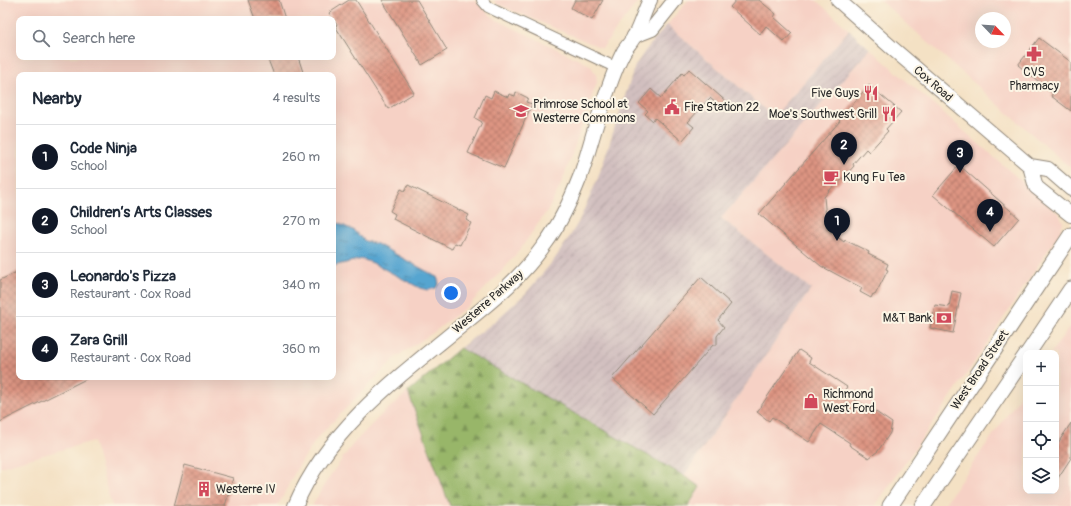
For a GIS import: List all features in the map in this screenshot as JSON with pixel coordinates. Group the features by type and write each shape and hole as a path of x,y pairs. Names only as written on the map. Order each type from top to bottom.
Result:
{"main road":[{"name":"West Broad Street","path":"890,506 1071,235"},
{"path":"1030,350 1064,307 1071,289"},
{"path":"923,506 1023,360"}],"street":[{"path":"482,0 488,7 617,68"},
{"name":"Westerre Parkway","path":"295,506 302,490 321,460 345,428 409,369 505,290 528,266 546,243 562,218 580,177 600,110 624,51 634,36 650,0"},
{"path":"634,36 652,29 675,0"},
{"name":"Cox Road","path":"838,0 1030,166 1048,170 1071,189"},
{"path":"1030,166 1036,186 1071,215"}],"shaded area":[{"path":"0,0 474,0 497,20 590,65 596,74 597,82 561,185 549,208 519,251 470,304 434,332 396,357 318,437 296,470 278,506 112,506 93,441 0,467"},
{"path":"494,0 639,0 602,48 497,4"},
{"path":"688,0 816,0 849,30 774,117 667,25"},
{"path":"880,0 1071,0 1071,166 1067,165"},
{"path":"667,25 774,117 849,30 870,49 721,218 811,289 684,476 460,348 494,322 526,293 554,260 567,241 579,221 598,178 635,66 645,51"},
{"path":"870,49 1059,214 1063,222 1060,232 964,378 875,506 688,506 700,487 684,476 811,289 721,218"},
{"path":"1071,325 1071,506 943,506 1023,392 1023,494 1059,494 1059,350 1053,350"},
{"path":"408,392 450,506 312,506 327,480 353,444 379,417"}],"green space":[{"path":"460,348 684,476 700,487 688,506 450,506 408,392"}],"water":[{"path":"336,222 353,230 365,241 377,244 437,277 439,283 436,288 428,290 420,288 373,263 362,259 336,265"}],"building":[{"path":"248,0 279,0 284,16 254,16"},
{"path":"349,0 356,0 414,93 388,109 336,28 336,16 331,16 329,13"},
{"path":"382,0 417,0 447,50 422,65"},
{"path":"575,0 603,0 592,20 571,8"},
{"path":"736,0 759,0 776,14 774,17 792,33 784,42 766,26 760,34 730,7"},
{"name":"CVS Pharmacy","path":"1039,38 1071,62 1071,111 1051,96 1053,93 1018,65"},
{"path":"268,60 299,60 303,72 273,72"},
{"name":"Fire Station 22","path":"689,69 729,104 724,110 710,98 688,122 694,127 682,141 655,118 653,121 645,114 648,111 639,103 651,89 661,98 682,73 684,75"},
{"path":"869,85 901,112 886,129 888,131 869,152 866,149 853,164 854,166 824,197 827,229 844,242 845,240 869,252 868,254 888,264 886,269 888,270 875,295 873,294 871,298 860,292 862,288 821,266 759,214 840,121 839,120"},
{"path":"494,91 508,97 509,94 515,96 516,92 528,98 526,102 532,104 504,168 468,153 482,122 475,118 485,95 491,98"},
{"path":"959,165 1019,218 994,247 933,195"},
{"path":"408,185 469,215 466,220 471,223 460,245 455,243 452,249 393,219 395,214 390,211 401,189 405,191"},
{"path":"16,272 16,380 84,380 0,422 0,280"},
{"path":"701,277 731,304 718,320 724,327 717,336 717,345 713,345 653,414 612,378"},
{"name":"M&T Bank","path":"952,291 961,293 953,333 930,328 935,305 949,307"},
{"name":"Richmond West Ford","path":"799,350 811,358 809,362 847,387 843,392 892,423 890,433 878,451 869,458 849,445 850,443 821,424 809,442 772,417 769,421 757,412"},
{"path":"1071,423 1071,458 1059,476 1059,458 1059,441"},
{"name":"Westerre IV","path":"185,465 233,478 225,506 174,506"}],"place":[{"name":"CVS Pharmacy","path":"1034,54"},
{"name":"Five Guys","path":"871,93"},
{"name":"Fire Station 22","path":"672,107"},
{"name":"Primrose School at Westerre Commons","path":"521,111"},
{"name":"Moe's Southwest Grill","path":"889,114"},
{"name":"Children’s Arts Classes","path":"844,165"},
{"name":"Leonardo's Pizza","path":"960,173"},
{"name":"Kung Fu Tea","path":"831,177"},
{"name":"Zara Grill","path":"990,232"},
{"name":"Code Ninja","path":"837,241"},
{"name":"M&T Bank","path":"944,318"},
{"name":"Richmond West Ford","path":"811,401"},
{"name":"Westerre IV","path":"204,489"}]}
